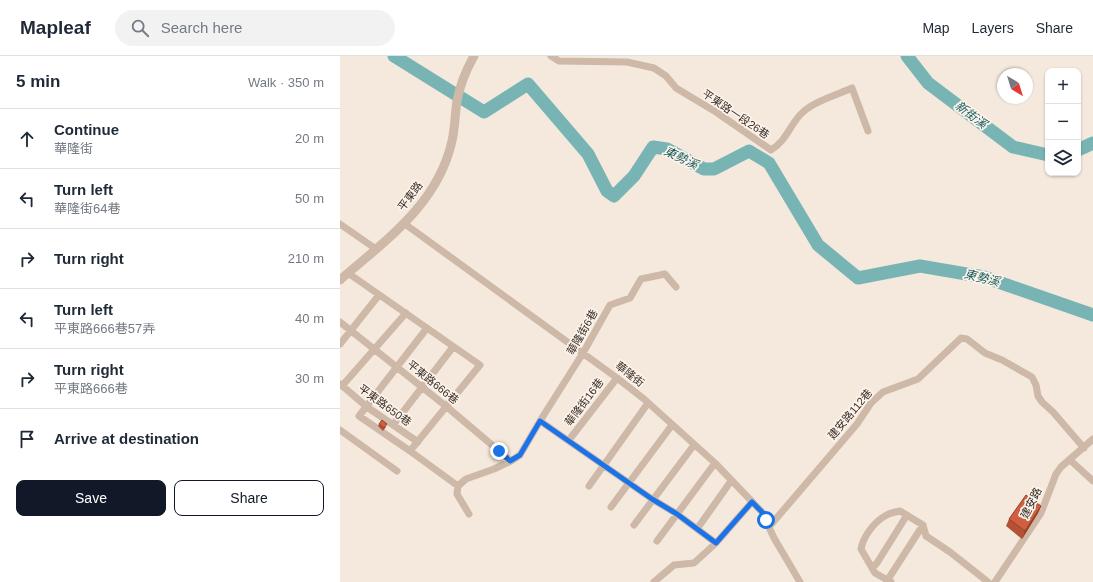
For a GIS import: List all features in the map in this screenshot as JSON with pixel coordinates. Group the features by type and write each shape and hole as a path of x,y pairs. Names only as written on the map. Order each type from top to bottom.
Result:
{"street":[{"name":"平東路","path":"340,280 405,224 426,198 440,174 452,141 457,100 465,73 474,56"},
{"name":"平東路一段26巷","path":"551,56 559,61 627,62 654,68 666,76 676,88 716,112 771,150 780,145 800,114 811,106 852,88 868,131"},
{"path":"340,224 376,249"},
{"name":"華隆街","path":"405,224 584,352 648,403 715,463 762,512 774,538 800,582"},
{"path":"348,273 480,365 410,451"},
{"name":"華隆街6巷","path":"458,486 466,479 494,469 520,455 584,352 610,306 630,298 641,279 665,274 676,287"},
{"path":"340,344 379,295"},
{"path":"341,385 406,313"},
{"name":"平東路666巷","path":"340,322 447,407 510,461"},
{"path":"427,328 359,416 458,486 457,494 470,514"},
{"name":"建安路112巷","path":"769,527 857,424 871,403 883,392 918,379 961,338 967,339 985,352 1032,377 1036,385 1038,396 1042,402 1053,412 1084,448"},
{"path":"393,425 454,346"},
{"name":"華隆街16巷","path":"569,440 617,378"},
{"name":"平東路650巷","path":"341,385 367,407 418,442"},
{"path":"590,486 648,403"},
{"path":"540,421 652,499 677,514 716,543"},
{"path":"610,507 672,425"},
{"path":"340,430 397,471"},
{"name":"建安路","path":"995,582 1041,513 1056,474 1061,467 1093,439"},
{"path":"634,525 694,445"},
{"path":"1070,460 1093,481"},
{"path":"657,541 715,463"},
{"path":"696,529 731,481"},
{"path":"654,582 674,565 694,563 716,543 752,502"},
{"path":"923,525 889,581 875,573 861,549 862,542 876,524 885,516 900,511 923,525 926,536 950,552 988,582"},
{"path":"872,568 878,563 907,515"}],"building":[{"path":"382,420 387,424 384,428 379,424"},
{"path":"1026,495 1041,506 1025,531 1009,519"}],"waterway":[{"name":"東勢溪","path":"394,56 484,112 528,84 588,154 607,191 614,196 634,176 653,147 667,149 704,169 714,169 749,151 769,163 818,245 858,278 920,266 984,277 1093,315"},
{"name":"新街溪","path":"907,56 928,83 1013,147 1045,154"},
{"name":"新街溪","path":"1081,149 1093,143"}],"route":[{"path":"499,451 510,461 520,455 540,421 652,499 677,514 716,543 752,502 762,512 766,520"}]}
